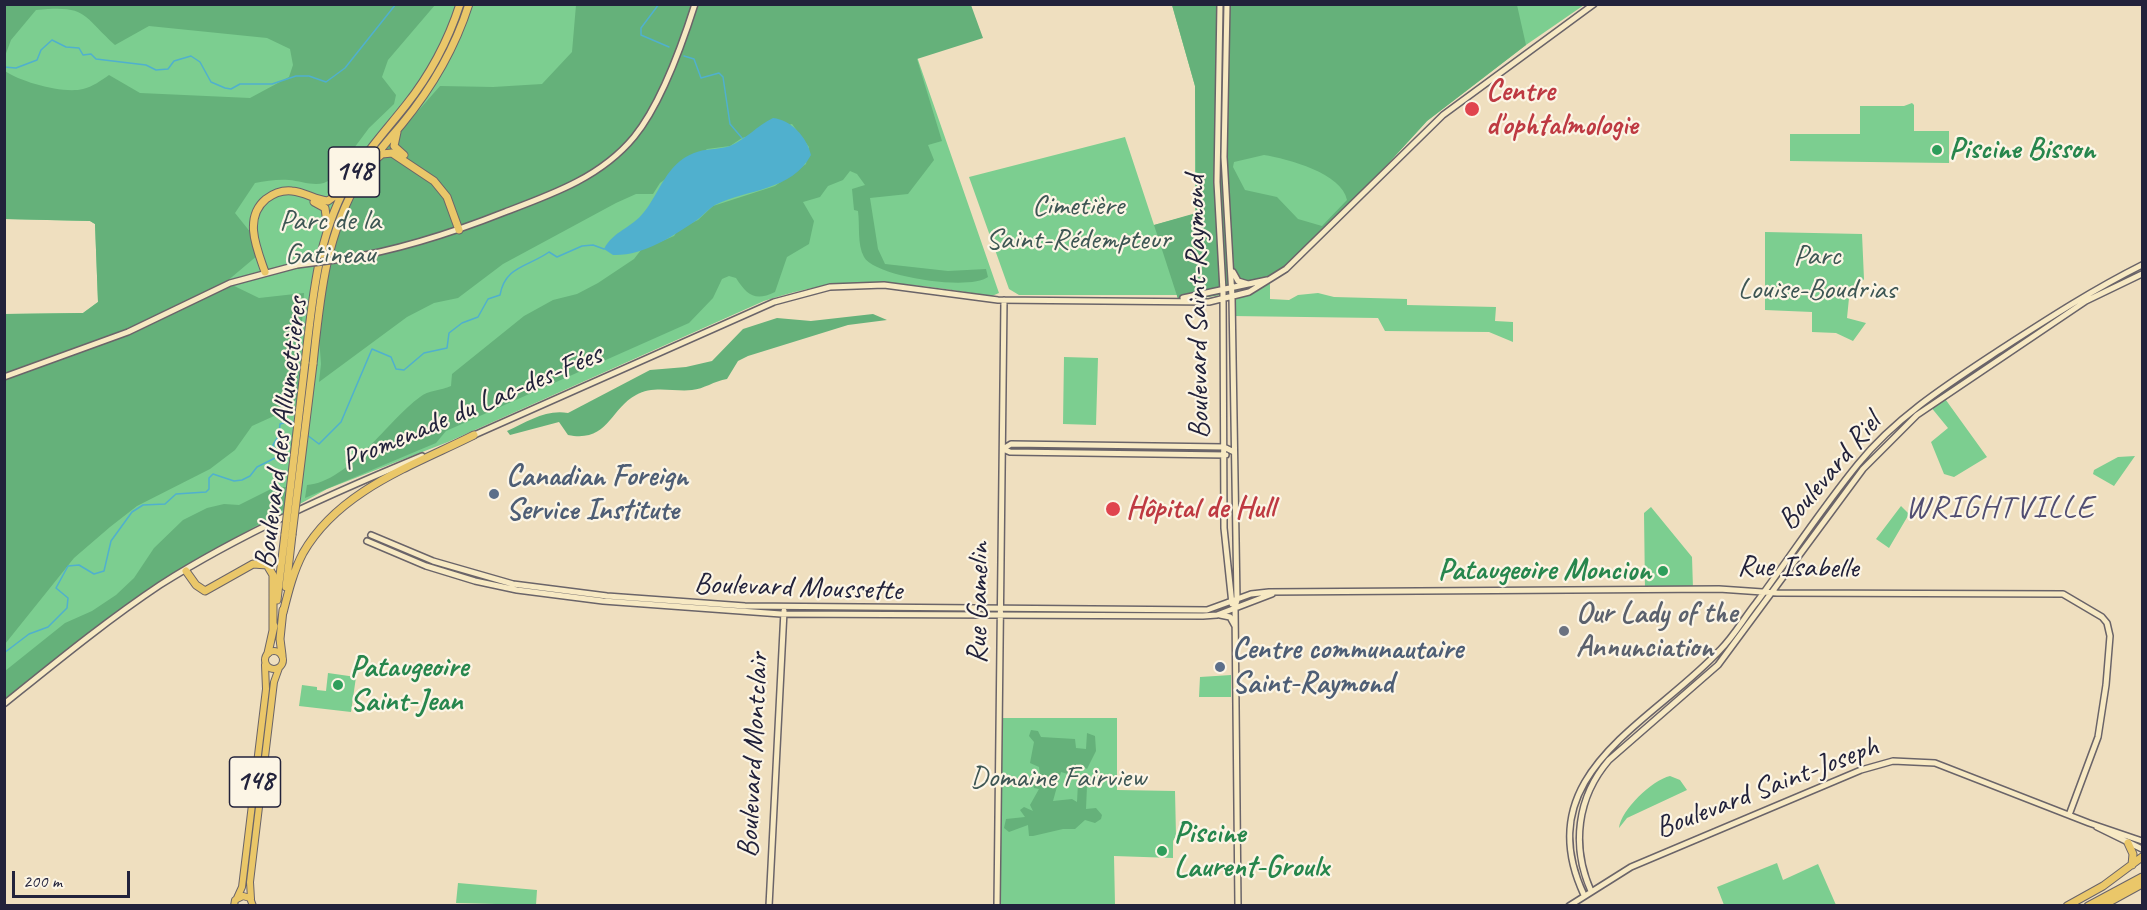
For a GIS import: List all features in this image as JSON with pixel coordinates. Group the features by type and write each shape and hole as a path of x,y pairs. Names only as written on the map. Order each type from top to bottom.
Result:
{"highway":[{"name":"Boulevard des Allumettières","path":"282,655 280,644 289,534 309,363 315,275 325,235 347,183 368,150 406,105 429,73 445,43 460,4"},
{"name":"Boulevard des Allumettières","path":"309,363 328,253 344,209 367,166 402,125 438,73 461,28 469,4"},
{"path":"402,125 395,136 395,149 444,185 461,230"},
{"path":"367,166 382,154 392,153 430,178 447,197 461,230"},
{"path":"267,272 253,232 254,217 261,204 273,194 285,191 331,200 347,183"},
{"path":"267,272 257,226 261,211 271,201 293,195 323,206 327,214 325,235"},
{"path":"283,614 292,578 302,555 315,535 334,516 383,480 474,435"},
{"name":"Boulevard des Allumettières","path":"268,653 289,534"},
{"path":"186,571 200,589 207,590 253,564 267,565 273,575 273,630"},
{"path":"2128,843 2133,854 2132,865"},
{"path":"2067,906 2103,886 2142,857"},
{"path":"2088,906 2142,877"},
{"path":"2102,906 2142,884"}],"main road":[{"path":"275,651 282,655 283,663 279,668 270,669 265,665 264,657 268,653 275,651"},
{"name":"148","path":"237,898 242,887 254,791 266,689 265,665"},
{"name":"148","path":"252,902 250,882 274,682 279,668"},
{"path":"234,906 237,898 244,896 252,902"}],"street":[{"path":"4,377 120,336 217,288 297,265 397,249 461,230 571,186 600,169 624,148 641,127 654,105 695,4"},
{"name":"Boulevard Saint-Raymond","path":"1220,4 1217,182 1223,291 1225,540 1236,627 1238,906"},
{"name":"Boulevard Saint-Raymond","path":"1227,4 1224,157 1232,289 1234,603"},
{"path":"1169,300 1223,300 1255,289 1286,269 1443,115 1594,4"},
{"path":"1231,263 1236,279 1250,284"},
{"name":"Boulevard Riel","path":"1584,895 1575,872 1572,846 1574,807 1582,783 1608,750 1719,652 1857,464 1934,393 2142,265"},
{"name":"Boulevard Riel","path":"1591,891 1582,865 1580,846 1582,809 1590,787 1610,760 1718,665 1863,469 1935,402 2074,305 2142,274"},
{"path":"1169,300 1223,291 1270,279"},
{"name":"Promenade du Lac-des-Fées","path":"4,704 122,611 186,571 333,493 474,435 774,302 800,293 857,284 884,285 1004,300 1169,300"},
{"name":"Rue Gamelin","path":"997,906 1004,300"},
{"path":"1003,449 1011,444 1224,447 1234,452"},
{"path":"1003,449 1010,452 1224,455 1234,452"},
{"path":"1857,464 1863,469"},
{"name":"Boulevard Moussette","path":"371,535 433,561 517,585 607,596 784,610 1002,606 1207,610 1234,603"},
{"name":"Boulevard Moussette","path":"367,541 426,567 517,590 611,602 784,610 1217,615 1234,603"},
{"path":"1235,585 1242,592 1251,594"},
{"name":"Rue Isabelle","path":"1234,603 1251,594 1279,592 1710,589 1773,592 2058,593 2071,596 2105,620 2109,632 2106,688 2098,737 2069,815"},
{"name":"Rue Isabelle","path":"1234,603 1279,592"},
{"name":"Boulevard Montclair","path":"769,906 784,610"},
{"path":"1217,615 1230,616 1236,627"},
{"name":"Boulevard Saint-Joseph","path":"1569,906 1636,864 1813,789 1885,762 1914,760 1945,766 2069,815 2142,849"},
{"name":"Boulevard Saint-Joseph","path":"2090,824 2142,841"}],"green space":[{"name":"Parc de la Gatineau","path":"5,5 899,5 999,293 992,296 904,284 851,283 795,292 764,301 448,442 327,489 166,578 5,700 5,314 83,313 98,302 95,224 90,221 5,219"},
{"path":"5,5 435,5 388,60 382,77 396,95 394,104 369,128 331,179 321,184 285,180 255,183 235,213 251,233 258,255 226,282 259,298 304,293 297,399 274,416 252,426 235,450 210,469 137,506 110,527 74,558 5,644 5,314 83,313 98,302 95,224 90,221 5,219 5,71 31,83 65,90 86,88 109,75 140,93 250,98 289,77 293,65 290,49 267,38 149,26 115,45 89,19 82,14 65,9 36,10 11,40 5,56"},
{"path":"576,5 971,5 983,38 917,59 942,141 928,145 934,160 908,194 870,198 878,249 885,264 948,271 986,269 988,277 963,283 923,280 885,271 872,264 862,252 858,211 854,210 852,189 865,185 857,174 850,171 843,180 828,186 820,197 803,202 814,221 809,244 787,257 775,292 762,296 752,295 736,278 729,276 722,279 713,298 689,323 446,431 436,443 305,498 307,485 323,481 353,462 423,395 451,386 452,374 524,316 553,300 577,294 598,283 634,259 641,250 674,236 679,229 698,220 713,206 775,186 806,164 809,147 792,124 742,138 730,146 707,149 660,183 653,194 636,194 616,203 503,264 458,298 434,303 407,317 319,382 321,364 318,323 325,258 354,189 374,161 440,86 493,87 542,84 572,52"},
{"name":"Cimetière Saint-Rédempteur","path":"1172,5 1584,5 1526,45 1427,121 1310,249 1270,280 1270,299 1289,300 1298,295 1318,293 1334,297 1407,299 1407,305 1496,307 1495,321 1513,322 1513,342 1489,332 1385,331 1378,318 1232,316 1232,297 1268,280 1231,293 1179,302 1177,295 1019,295 1009,289 969,177 1125,137 1154,225 1195,214 1195,86"},
{"path":"1172,5 1517,5 1526,45 1427,121 1310,249 1274,278 1231,293 1179,302 1154,225 1196,213 1195,86","holes":["1264,155 1325,175 1343,190 1347,200 1322,226 1298,219 1277,197 1245,190 1233,167 1234,162"]},
{"path":"1912,103 1914,105 1914,131 1949,131 1949,163 1790,161 1790,134 1860,134 1860,106 1904,106"},
{"name":"Parc Louise-Boudrias","path":"1765,232 1862,234 1864,279 1849,298 1847,318 1866,323 1853,341 1836,333 1812,332 1812,312 1765,310"},
{"path":"873,314 887,320 848,325 748,356 738,361 727,379 701,388 643,392 627,401 600,430 592,434 568,435 559,422 510,435 507,431 544,415 568,413 650,370 686,367 712,361 743,329 777,318 811,321"},
{"path":"1064,357 1098,358 1096,425 1063,424"},
{"path":"1943,396 1987,457 1954,477 1944,474 1931,442 1948,428 1930,406"},
{"path":"2135,456 2114,486 2093,474 2094,470 2118,457"},
{"path":"275,487 287,487 285,509 166,578 5,700 5,671 65,623 92,611 116,595 134,578 154,548 183,520 207,508 224,504 239,505"},
{"path":"1901,506 1909,514 1889,548 1876,539"},
{"path":"1651,507 1692,557 1693,589 1645,590 1644,513"},
{"path":"328,673 356,677 351,712 299,706 302,685 326,691"},
{"path":"1231,675 1231,697 1199,697 1200,677"},
{"name":"Domaine Fairview","path":"1000,718 1117,718 1117,790 1175,791 1176,836 1173,841 1173,858 1114,856 1115,905 997,906"},
{"path":"1031,730 1038,731 1041,737 1075,739 1076,748 1086,749 1087,733 1095,736 1096,751 1087,769 1082,766 1079,773 1071,775 1061,772 1053,801 1072,799 1077,802 1078,783 1087,786 1086,809 1096,808 1102,815 1101,819 1095,823 1085,820 1075,829 1063,829 1033,836 1029,836 1028,825 1009,832 1004,828 1006,819 1025,817 1020,810 1024,807 1033,811 1030,805 1039,789 1034,788 1033,783 1040,777 1039,767 1030,763 1034,742 1029,736"},
{"path":"1670,776 1680,780 1687,790 1627,818 1619,828 1625,813 1638,797 1655,783"},
{"path":"1777,863 1783,880 1818,864 1836,905 1724,905 1717,887"},
{"path":"458,883 537,890 536,905 456,903"}],"water":[{"path":"773,118 792,126 809,148 811,155 803,167 792,176 768,187 715,205 678,232 647,249 613,255 604,249 612,238 639,217 650,204 670,171 684,158 698,151 730,146"}],"waterway":[{"path":"4,67 16,68 37,60 41,50 52,40 66,47 79,48 83,55 91,54 96,59 146,65 156,70 168,69 174,61 191,56 200,62 211,82 231,89 240,84 272,84 296,76 309,76 326,82 345,68 396,4"},
{"path":"659,4 641,28 641,35 669,47"},
{"path":"684,56 694,59 701,78 719,73 723,77 730,124 742,138"},
{"path":"307,435 319,444 341,422 372,349 391,357 396,369 404,370 424,353 447,348 449,333 462,323 478,317 488,299 500,295 507,278 518,268 549,252 557,257 582,246 593,245 604,249"},
{"path":"4,653 29,634 48,627 67,608 68,598 56,588 68,566 79,565 94,574 104,571 111,541 132,512 143,505 165,504 176,494 206,492 209,489 209,478 213,474 234,481 250,476 257,467 277,457 273,445 279,435 280,424 290,421 295,423"}],"place":[{"name":"Centre d'ophtalmologie","path":"1472,109"},
{"name":"Piscine Bisson","path":"1937,150"},
{"name":"Canadian Foreign Service Institute","path":"494,494"},
{"name":"Hôpital de Hull","path":"1113,509"},
{"name":"Pataugeoire Moncion","path":"1663,571"},
{"name":"Our Lady of the Annunciation","path":"1564,631"},
{"name":"Centre communautaire Saint-Raymond","path":"1220,667"},
{"name":"Pataugeoire Saint-Jean","path":"338,685"},
{"name":"Piscine Laurent-Groulx","path":"1162,851"}],"district":[{"name":"WRIGHTVILLE","path":"2000,509"}]}
